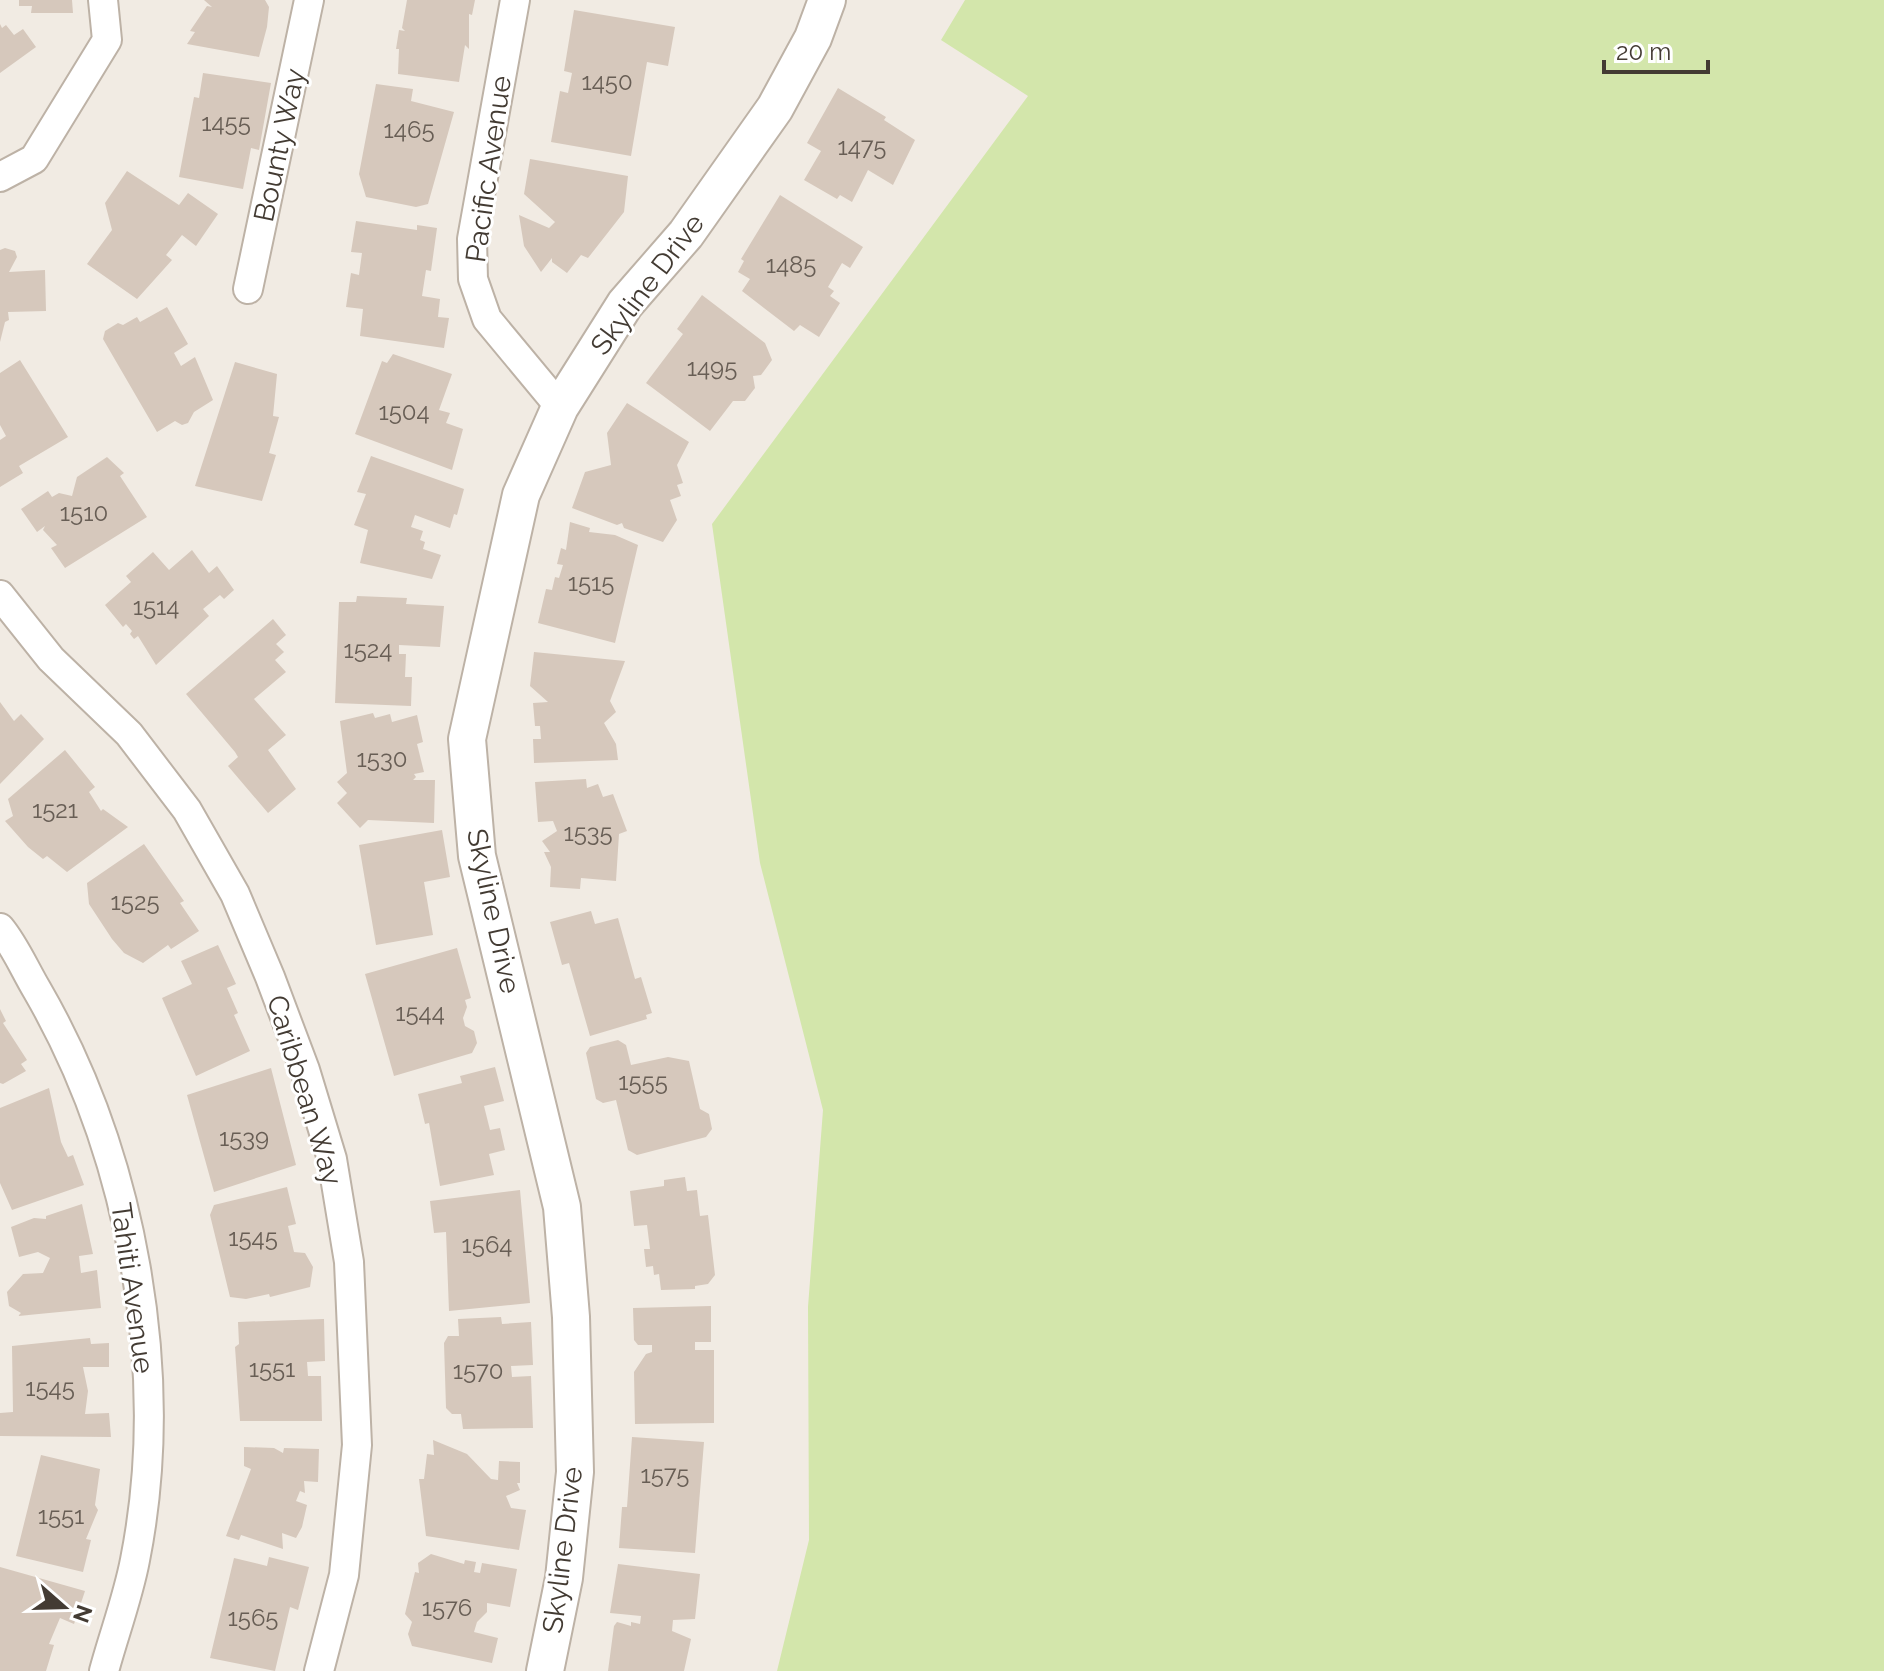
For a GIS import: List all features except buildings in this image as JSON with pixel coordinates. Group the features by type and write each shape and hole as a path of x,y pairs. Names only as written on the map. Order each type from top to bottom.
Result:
{"street":[{"path":"0,177 34,159 107,40 103,0"},
{"name":"Bounty Way","path":"248,289 309,0"},
{"name":"Pacific Avenue","path":"515,0 472,239 473,279 487,319 560,407"},
{"name":"Skyline Drive","path":"545,1671 564,1578 575,1472 571,1317 562,1207 477,856 467,739 521,495 560,407 625,304 686,234 775,108 813,38 827,0"},
{"name":"Caribbean Way","path":"0,595 51,659 129,734 187,810 235,894 270,977 305,1070 332,1159 349,1262 357,1445 344,1575 319,1671"},
{"name":"Tahiti Avenue","path":"0,928 53,1017 94,1106 117,1184 148,1364 145,1471 135,1560 104,1671"}],"green space":[{"path":"965,0 1884,0 1884,1671 777,1671 809,1540 808,1307 823,1110 760,863 712,524 1028,96 941,40"}]}
